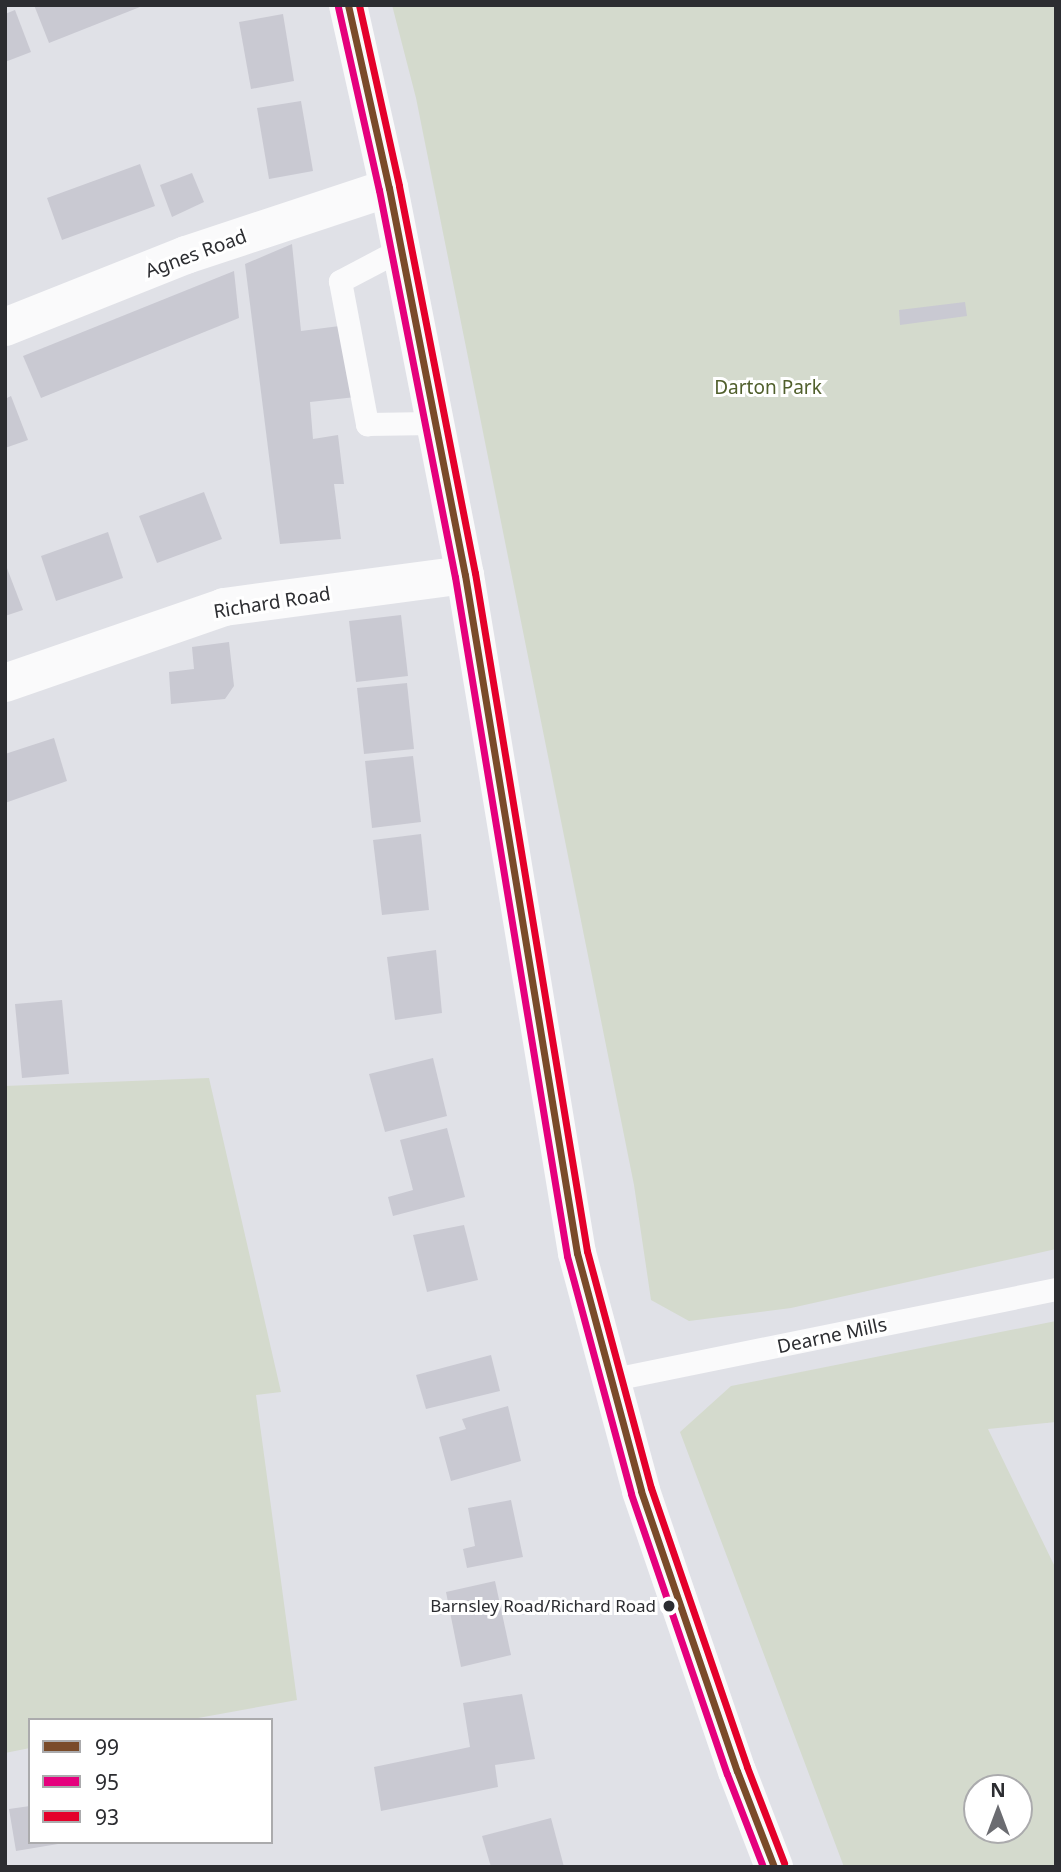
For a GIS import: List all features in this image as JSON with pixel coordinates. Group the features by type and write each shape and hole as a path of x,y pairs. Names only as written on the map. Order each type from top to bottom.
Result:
{"main road":[{"path":"348,5 390,188 433,423 465,575 577,1253 640,1491 737,1771 774,1867"},
{"name":"Agnes Road","path":"5,327 186,255 390,188"},
{"name":"Richard Road","path":"5,683 224,607 465,575"}],"lane":[{"path":"401,249 340,281 366,424 433,423"},
{"name":"Dearne Mills","path":"609,1380 1056,1289"}],"green space":[{"name":"Darton Park","path":"392,5 1056,5 1056,1249 791,1308 689,1321 651,1300 634,1185 416,98"},
{"path":"209,1078 281,1392 256,1395 297,1700 198,1718 28,1718 28,1748 5,1753 5,1086"},
{"path":"1056,1321 1056,1422 988,1429 1056,1569 1056,1867 844,1867 680,1432 731,1386"}],"building":[{"path":"34,5 145,5 49,43"},
{"path":"15,10 31,52 5,62 5,14"},
{"path":"283,14 294,81 251,89 239,22"},
{"path":"301,101 313,171 269,179 257,108"},
{"path":"140,164 155,206 62,240 47,198"},
{"path":"192,173 204,202 172,217 160,185"},
{"path":"292,244 301,331 355,324 365,396 310,402 313,439 338,435 344,484 334,484 341,539 280,544 245,264"},
{"path":"234,271 239,318 41,398 23,356"},
{"path":"965,302 967,316 900,325 899,310"},
{"path":"11,396 28,440 5,448 5,399"},
{"path":"204,492 222,539 157,563 139,516"},
{"path":"108,532 123,578 56,601 41,556"},
{"path":"5,563 23,610 5,616"},
{"path":"401,615 408,676 356,682 349,621"},
{"path":"229,642 234,686 225,699 171,704 169,672 194,669 192,647"},
{"path":"407,683 414,749 364,754 357,688"},
{"path":"54,738 67,781 5,803 5,754"},
{"path":"413,756 421,822 372,828 365,761"},
{"path":"421,834 429,910 382,915 373,840"},
{"path":"436,950 442,1013 395,1020 387,957"},
{"path":"62,1000 69,1074 22,1078 15,1004"},
{"path":"433,1058 447,1116 385,1132 369,1074"},
{"path":"447,1128 465,1197 393,1216 388,1197 413,1190 400,1140"},
{"path":"464,1225 478,1280 427,1292 413,1235"},
{"path":"491,1355 500,1391 426,1409 416,1375"},
{"path":"508,1406 521,1461 451,1481 439,1437 466,1429 462,1419"},
{"path":"511,1500 523,1557 467,1568 463,1549 475,1546 468,1508"},
{"path":"495,1581 511,1655 461,1667 446,1592"},
{"path":"522,1694 535,1759 495,1765 498,1787 381,1811 374,1767 470,1747 463,1703"},
{"path":"28,1806 28,1844 58,1844 16,1851 9,1809"},
{"path":"551,1818 564,1867 491,1867 482,1836"}],"transit line":[{"name":"99","path":"348,5 389,188 465,575 577,1253 641,1491 737,1771 774,1867"},
{"name":"93","path":"359,5 399,186 475,573 587,1251 651,1488 747,1767 784,1863"},
{"name":"95","path":"338,7 379,190 455,577 567,1256 631,1494 727,1774 763,1867"}],"place":[{"name":"Barnsley Road/Richard Road","path":"669,1606"}]}
